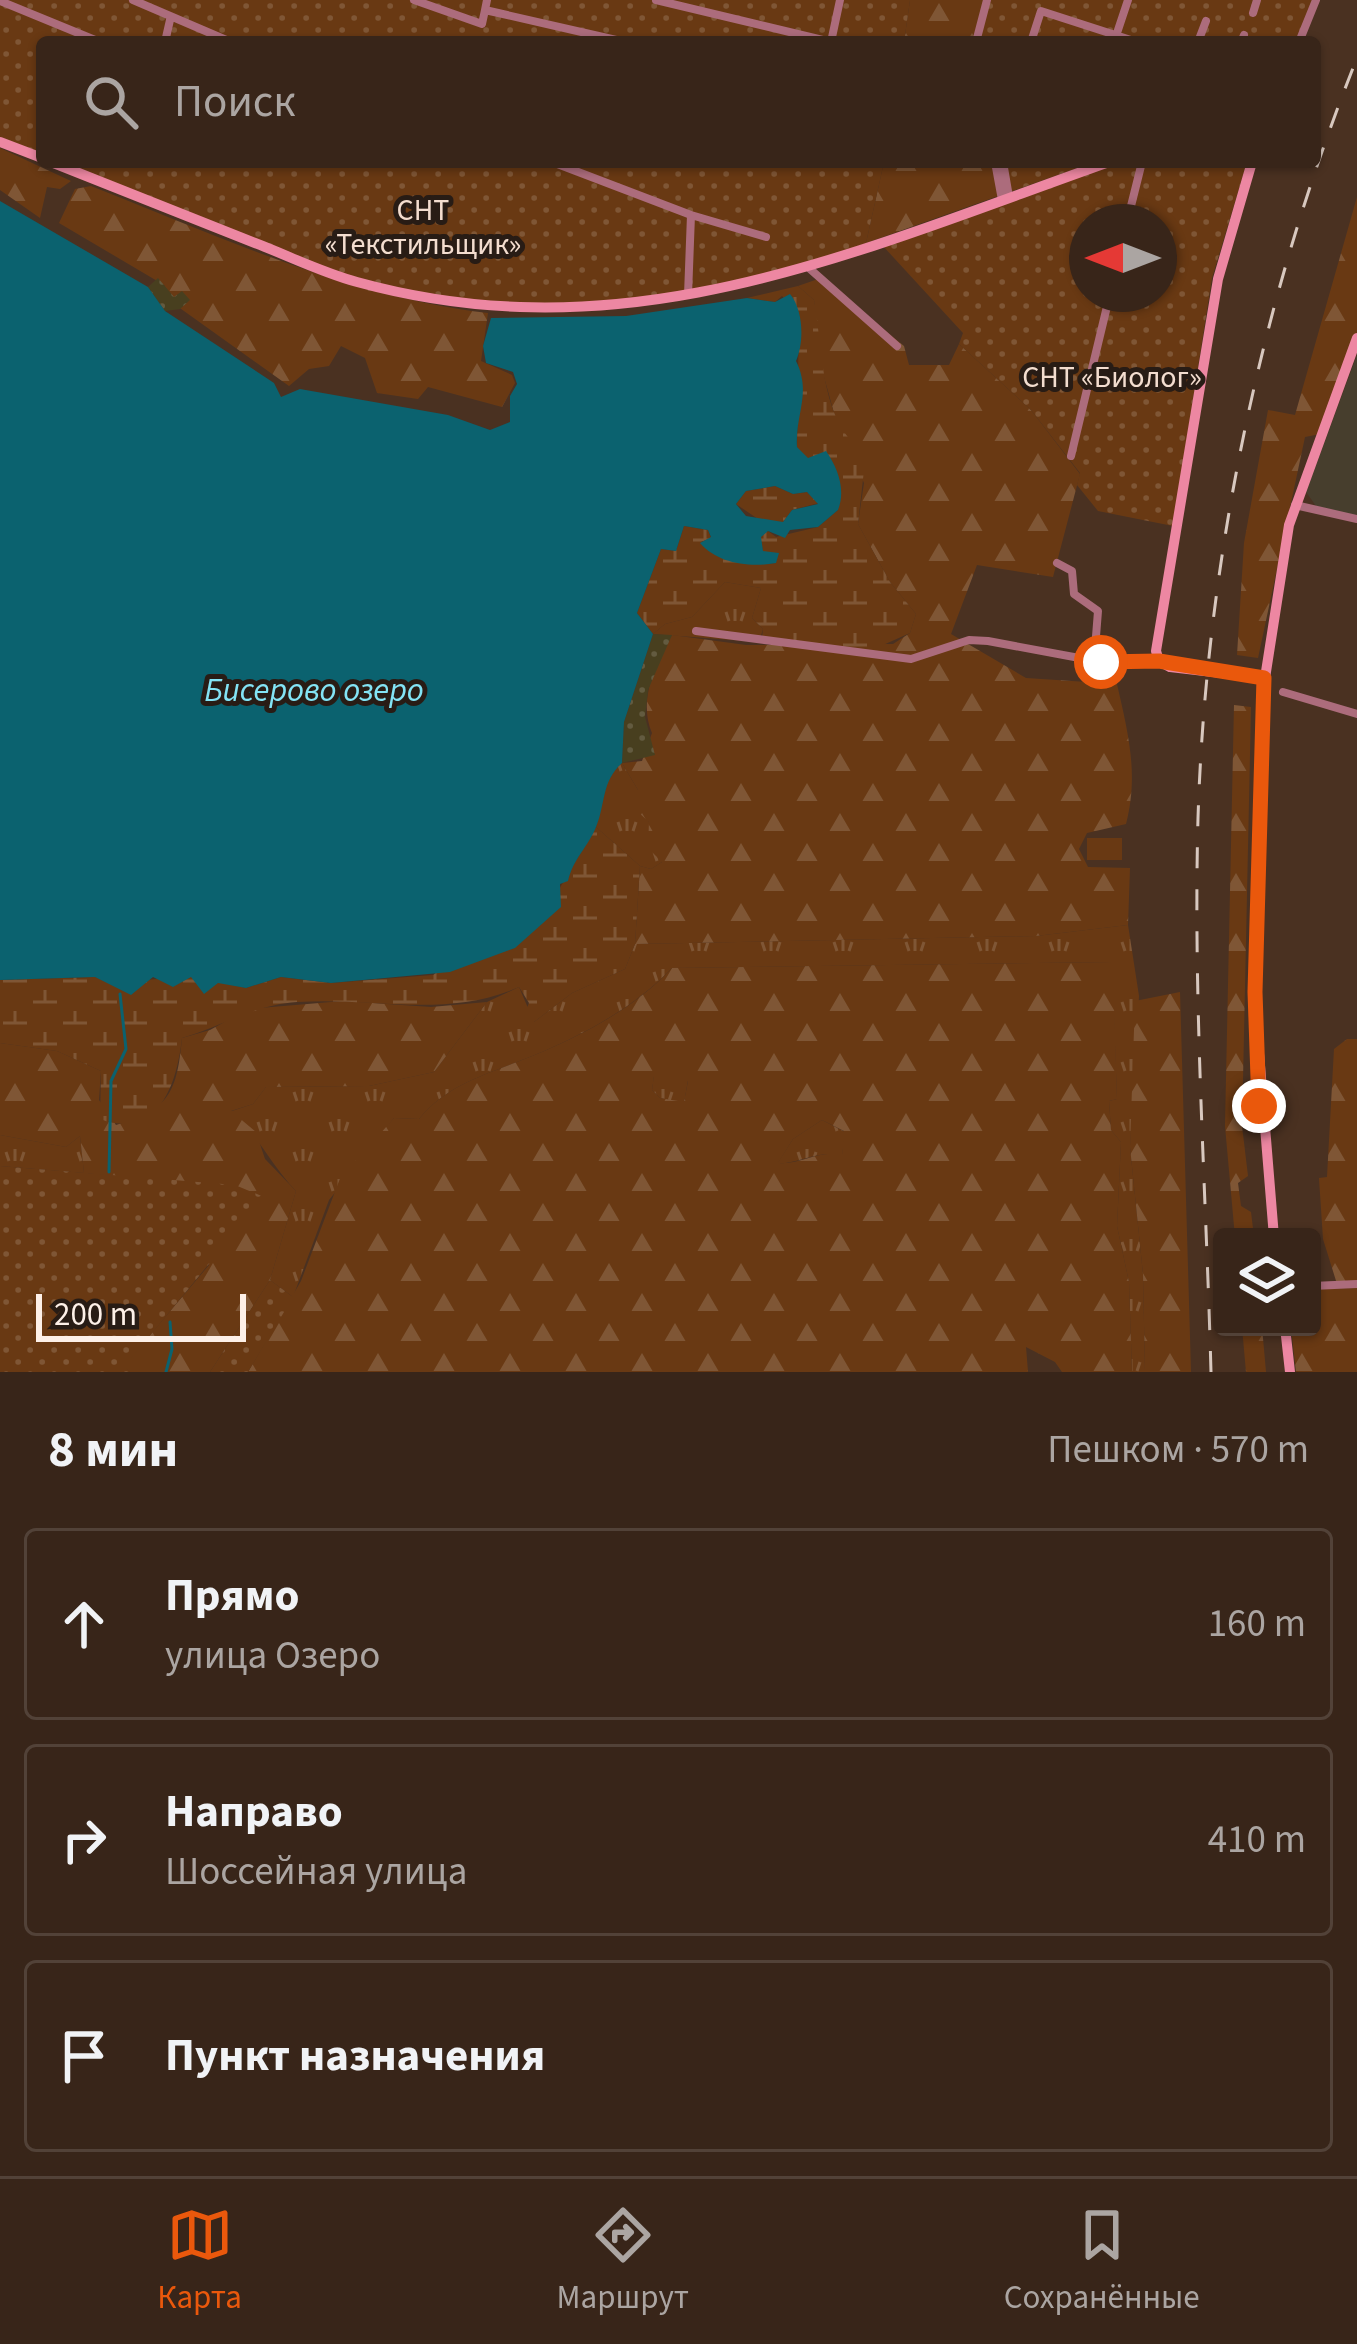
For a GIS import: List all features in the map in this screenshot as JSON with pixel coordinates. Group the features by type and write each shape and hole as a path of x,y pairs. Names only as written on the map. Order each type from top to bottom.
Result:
{"main road":[{"path":"0,142 36,156"},
{"path":"66,168 353,281 466,306 587,308 688,296 810,269 1005,199 1073,169"},
{"path":"1250,168 1217,279 1157,643 1159,661 1264,678"},
{"path":"1273,1228 1255,1029 1264,678 1295,505 1356,342"},
{"path":"1286,1336 1290,1372"}],"street":[{"path":"133,0 214,36"},
{"path":"414,0 482,24 486,5 602,36"},
{"path":"656,0 805,36"},
{"path":"831,36 840,0"},
{"path":"977,36 986,0"},
{"path":"1116,36 1128,0"},
{"path":"1253,13 1258,0"},
{"path":"1301,36 1316,0"},
{"path":"0,1 85,36"},
{"path":"1033,36 1041,11 1107,36"},
{"path":"166,36 170,20"},
{"path":"1200,36 1206,20"},
{"path":"568,168 691,215 766,237"},
{"path":"1000,168 1005,199"},
{"path":"1132,204 1140,168"},
{"path":"688,296 691,215"},
{"path":"810,269 897,346"},
{"path":"1071,455 1106,312"},
{"path":"1295,505 1357,519"},
{"path":"1057,563 1072,571 1074,594 1098,610 1095,649 1101,662"},
{"path":"696,631 910,658 969,640 1101,662 1159,661"},
{"path":"1283,692 1357,714"},
{"path":"1321,1286 1357,1284"}],"shaded area":[{"path":"1357,355 1357,516 1316,506 1306,492"}],"green space":[{"path":"0,0 910,0 905,36 36,36 36,151 0,137"},
{"path":"910,0 987,0 978,36 905,36"},
{"path":"987,0 1316,0 1301,36 978,36"},
{"path":"0,148 71,181 60,189 47,187 40,218 0,190"},
{"name":"СНТ «Текстильщик»","path":"78,168 883,168 866,243 743,281 613,302 481,301 417,292 354,277"},
{"path":"883,168 996,168 1001,195 866,243"},
{"path":"996,168 1077,168 1001,195"},
{"name":"СНТ «Биолог»","path":"1105,168 1245,168 1212,278 1173,526 1098,511 1077,485 1080,473 1031,410 959,344 963,333 883,246"},
{"path":"91,186 335,279 385,294 488,313 481,361 512,375 515,383 502,407 428,387 418,399 377,393 365,358 341,346 329,366 309,369 289,386 177,306 164,285 59,223 75,189"},
{"path":"1357,197 1357,338 1320,434 1305,437 1258,658 1237,655 1244,543 1268,410 1295,415"},
{"path":"821,278 904,346 909,365 949,365 959,344 1031,410 1080,474 1053,577 977,565 951,634 1026,678 1117,684 1132,771 1126,824 1087,833 1079,849 1088,867 1130,868 1128,925 1036,936 635,944 640,866 651,869 662,862 648,848 649,822 637,811 638,790 622,763 642,761 652,733 647,708 650,683 672,635 746,645 893,644 910,633 916,614 890,582 858,524 864,483 836,420 821,366 814,300 798,286"},
{"path":"798,286 814,300 832,406 851,440 866,452 858,524 890,582 916,614 910,633 865,653 762,638 763,629 752,618 761,588 725,582 692,617 665,624 653,634 637,613 661,549 676,551 684,526 708,530 711,538 701,542 728,556 756,564 776,563 763,551 760,537 768,531 776,537 818,527 838,510 797,447 799,315 782,296 775,302 747,298"},
{"path":"775,486 793,494 807,492 819,503 792,510 783,522 761,521 736,504 746,491"},
{"path":"725,582 761,588 752,618 763,629 759,642 653,634 665,624 692,617"},
{"path":"1234,705 1251,707 1242,1126 1248,1176 1238,1183 1241,1206 1251,1212 1253,1228 1234,1228 1225,1126"},
{"path":"622,763 638,790 662,862 651,869 640,866 596,827 609,774"},
{"path":"596,827 640,866 635,944 625,969 572,993 534,1022 521,1022 529,1003 519,987 464,1002 326,1001 266,1007 182,1038 175,1073 161,1104 137,1122 120,1124 100,1119 101,1071 57,1051 0,1043 0,980 95,977 111,983 192,976 246,988 281,977 331,983 433,975 558,891"},
{"path":"1087,838 1122,838 1122,860 1087,860"},
{"path":"1128,925 1139,996 1130,1147 1143,1274 1145,1372 1132,1372 1129,1282 1117,1226 1121,1142 1111,1130 1109,1101 1117,1099 1112,962 672,968 639,997 583,1033 466,1083 419,1119 394,1118 329,1200 293,1297 270,1280 296,1191 249,1130 229,1112 253,1104 266,1087 369,1086 434,1072 487,1002 519,987 534,1022 572,993 625,969 635,944 1036,936"},
{"path":"1113,962 1117,1099 1109,1101 1111,1130 1121,1142 1117,1226 1129,1282 1132,1372 1062,1372 1055,1362 1026,1347 1028,1372 248,1372 301,1281 344,1168 394,1118 419,1119 466,1083 583,1033 640,997 672,968","holes":["654,1076 688,1081 684,1102 660,1098 652,1090","822,1120 844,1131 842,1155 778,1163 793,1139"]},
{"path":"1180,992 1191,1372 1145,1372 1143,1274 1130,1147 1135,1001"},
{"path":"343,1001 431,1007 487,1002 434,1072 369,1086 266,1087 253,1104 231,1111 256,1132 265,1159 296,1191 270,1280 210,1372 130,1372 124,1366 209,1265 135,1178 84,1173 80,1136 66,1147 0,1135 0,1043 57,1051 101,1071 99,1100 116,1125 148,1113 167,1096 177,1072 182,1038 210,1030 248,1009"},
{"path":"1347,1039 1357,1039 1357,1284 1337,1284 1323,1239 1319,1178 1327,1177 1334,1049"},
{"path":"654,1075 688,1080 684,1103 660,1098 652,1090"},
{"path":"822,1120 845,1132 842,1156 826,1154 777,1164 793,1139"},
{"path":"0,1135 66,1147 80,1136 84,1173 0,1166"},
{"path":"0,1166 235,1185 264,1197 125,1366 130,1372 0,1372"},
{"path":"270,1280 293,1297 248,1372 210,1372"},
{"path":"1357,1288 1357,1372 1296,1372 1292,1336 1321,1336 1321,1289"},
{"path":"1243,1336 1263,1336 1266,1372 1246,1372"}],"sand":[{"path":"158,278 174,297 182,291 190,300 180,309 165,311 148,287"},
{"path":"653,634 672,635 648,690 645,717 655,755 622,763 624,722"}],"water":[{"name":"Бисерово озеро","path":"0,201 148,287 165,311 274,383 281,397 300,389 448,415 490,430 510,422 510,396 517,384 513,372 486,363 483,346 491,318 626,316 747,298 775,302 790,294 801,327 796,361 803,394 797,447 808,458 826,451 840,479 838,510 818,527 790,530 785,538 768,531 761,537 763,551 779,553 776,563 755,565 724,559 700,543 711,537 708,530 684,526 676,551 661,549 637,613 653,634 624,722 622,763 607,785 593,834 568,881 560,884 561,907 515,948 450,972 331,983 281,977 246,988 218,983 204,994 191,977 173,987 153,977 131,995 95,977 0,980","holes":["775,486 793,494 807,492 818,504 792,510 783,522 746,516 736,504 746,491"]}],"waterway":[{"path":"109,1172 111,1081 126,1049 120,994"},
{"path":"166,1372 172,1349 170,1322"}],"railway":[{"path":"1321,155 1357,58"},
{"path":"1211,1372 1197,887 1203,721 1213,624 1244,431 1317,168"}],"route":[{"path":"1101,662 1146,665 1159,661 1170,667 1264,678 1255,992 1259,1106"}]}
